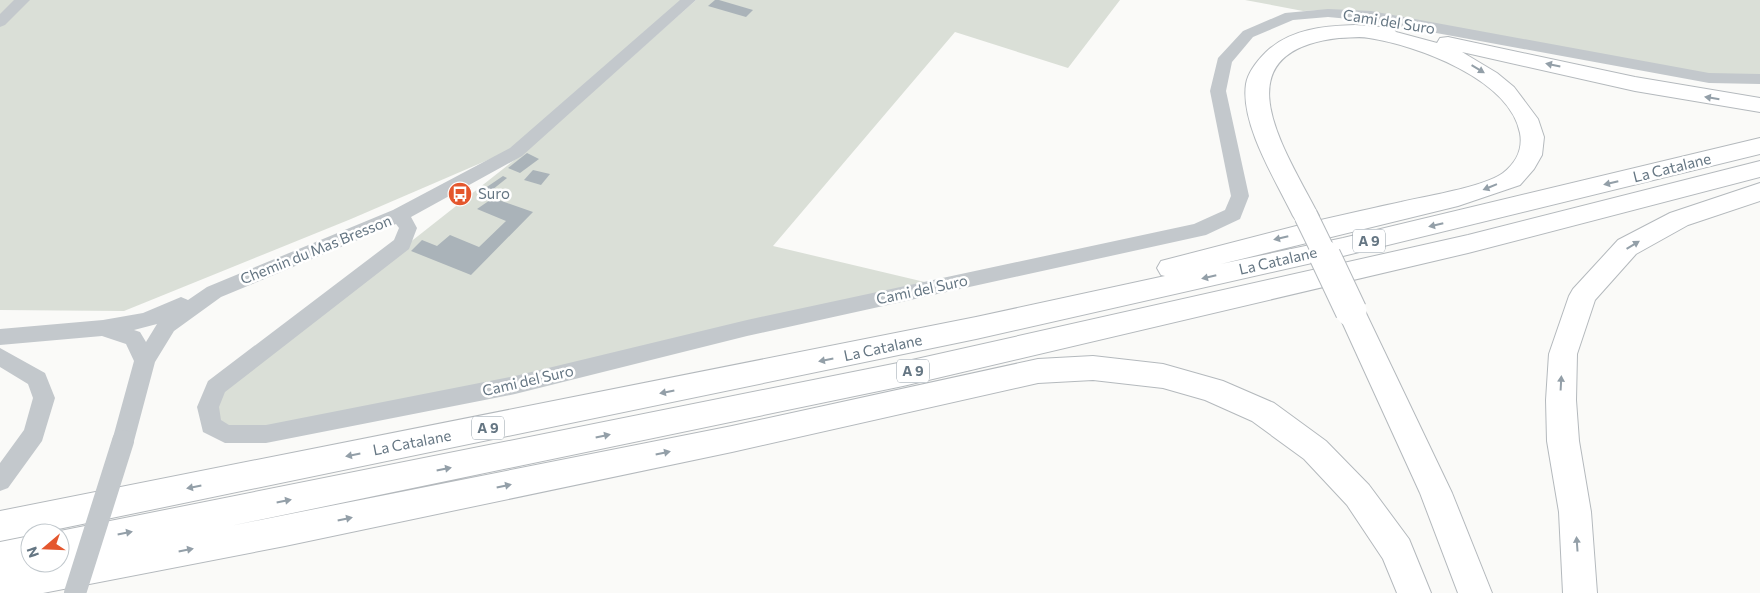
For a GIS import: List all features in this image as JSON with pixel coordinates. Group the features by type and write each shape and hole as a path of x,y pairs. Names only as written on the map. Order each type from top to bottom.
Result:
{"highway":[{"path":"1475,593 1436,493 1273,146 1260,109 1257,87 1262,69 1276,52 1293,42 1333,32 1367,31 1407,34 1708,98 1760,105"},
{"path":"976,328 1027,302 1119,282 1256,244 1473,194 1511,179 1529,159 1534,145 1529,121 1507,91 1484,72 1456,57 1417,42 1367,31"},
{"name":"La Catalane","path":"0,526 976,328 1334,249 1760,146"},
{"name":"La Catalane","path":"70,544 912,372 1468,244 1760,169"},
{"path":"1580,593 1575,512 1563,441 1561,400 1563,354 1583,296 1628,247 1679,219 1760,192"},
{"path":"0,585 295,530 732,439 1038,371 1093,368 1163,376 1212,390 1262,412 1315,450 1358,495 1397,550 1414,593"},
{"path":"0,558 20,554"}],"street":[{"path":"0,22 23,0"},
{"name":"Chemin du Mas Bresson","path":"74,593 123,441 145,361 168,325 214,292 400,215 516,152 689,0"},
{"name":"Cami del Suro","path":"400,215 408,228 402,244 216,387 208,407 212,425 225,434 266,434 286,431 515,385 747,328 1199,230 1233,214 1240,196 1218,91 1224,61 1248,34 1290,16 1328,13 1371,16 1709,78 1760,79"},
{"path":"0,337 103,328 146,320 214,292"},
{"path":"103,328 133,338 145,361"},
{"path":"0,356 37,379 44,398 34,434 0,481"}],"shaded area":[{"path":"0,0 682,0 511,150 351,219 124,311 0,310"},
{"path":"696,0 1120,0 1068,68 955,32 773,246 929,283 515,378 269,427 231,427 220,420 217,405 224,389 522,154"},
{"path":"1245,0 1760,0 1760,76 1707,74 1327,10 1303,11"}],"building":[{"path":"715,0 753,10 746,17 708,6"},
{"path":"527,153 539,159 520,173 508,168"},
{"path":"533,170 550,174 541,185 524,180"},
{"path":"503,176 507,178 487,194 481,191"},
{"path":"493,198 533,212 471,275 411,251 422,240 437,246 450,235 479,247 506,221 477,209"}],"place":[{"name":"Suro","path":"460,194"}]}
